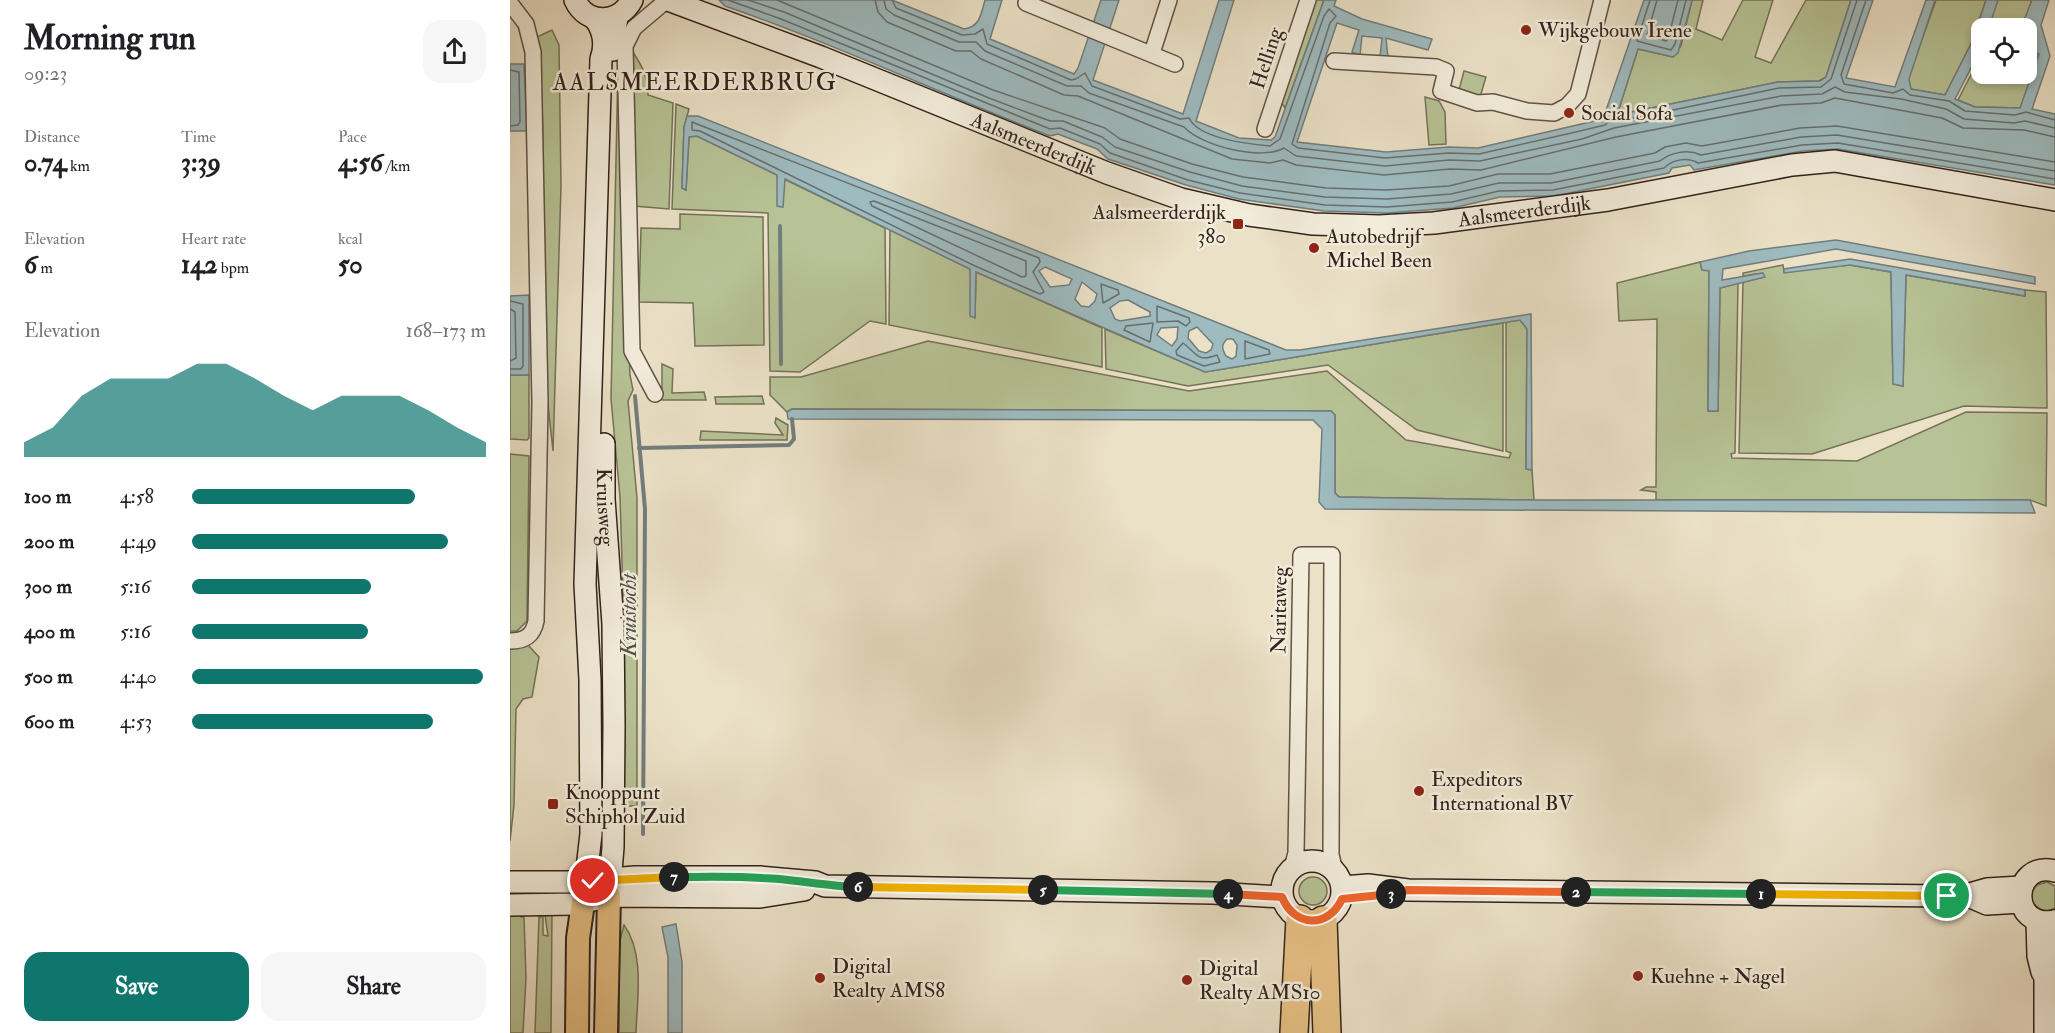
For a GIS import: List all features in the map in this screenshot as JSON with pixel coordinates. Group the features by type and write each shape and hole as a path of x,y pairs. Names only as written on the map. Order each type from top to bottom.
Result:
{"highway":[{"path":"1294,1033 1311,920"},
{"path":"1311,920 1327,1033"}],"main road":[{"name":"Kruisweg","path":"562,0 570,15 586,32 600,59"},
{"path":"574,0 579,8 596,19 607,20 617,16 632,0"},
{"name":"Aalsmeerderdijk","path":"668,0 821,57 1107,173 1181,199 1249,215 1313,224 1379,226 1434,223 1608,200 1792,165 1835,161 2055,200"},
{"name":"Kruisweg","path":"606,1033 613,624 604,499 604,395 613,40 617,16"},
{"name":"Kruisweg","path":"577,1033 578,938 591,834 591,733 585,584 593,396 600,59 604,50 603,34 596,19"},
{"path":"1340,886 1338,908 1311,920 1286,906 1285,883 1300,863 1318,861 1340,886 1368,898 1408,890 1966,896 1987,889 2021,895"},
{"path":"2045,1033 2045,978 2052,965 2049,921 2030,916 2021,895 2025,881 2037,871 2055,872"},
{"path":"510,882 585,892"},
{"path":"510,905 610,887 760,897 825,886 1213,893 1285,883"}],"street":[{"path":"655,394 632,351 625,46 634,28 668,0"},
{"path":"1152,53 1169,0"},
{"name":"Helling","path":"1265,129 1308,0"},
{"path":"1334,61 1436,67 1446,71 1442,91 1477,103 1493,102 1527,111 1554,113 1567,106 1578,94 1602,0"},
{"path":"510,3 526,24 533,52 540,402 537,619 534,629 527,638 510,641"},
{"path":"1026,3 1048,6 1089,28 1175,64"},
{"name":"Naritaweg","path":"1285,883 1296,853 1300,555 1332,555 1331,855 1340,886"}],"green space":[{"path":"1314,0 1324,0 1285,108 1277,96"},
{"path":"1692,0 1703,0 1696,29 1722,40 1743,0 1773,0 1755,57 1771,63 1806,0 1851,0 1826,77 1819,81 1778,82 1617,115 1638,49 1673,57 1681,46"},
{"path":"1936,0 1986,0 1980,18 1971,18 1971,44 1945,95 1910,89 1908,79"},
{"path":"1998,0 2032,0 2026,18 1991,18"},
{"path":"552,30 559,45 561,186 553,451 547,396 542,99 537,37"},
{"path":"628,45 642,68 647,81 648,95 673,103 669,209 634,206"},
{"path":"618,64 630,375 633,390 628,401 637,498 637,806 618,806 623,596 620,497 611,399"},
{"path":"1464,71 1486,77 1480,97 1459,90"},
{"path":"1971,75 1971,84 2030,84 2021,108 1975,107 1958,100"},
{"path":"1425,97 1439,101 1445,112 1446,144 1429,145"},
{"path":"676,104 689,109 684,127 682,188 686,190 689,137 697,136 777,175 783,206 784,179 885,228 886,324 870,321 800,372 770,371 768,213 672,209"},
{"path":"680,214 763,217 764,345 695,346 693,303 639,302 641,228 680,229"},
{"path":"890,230 970,269 975,318 976,272 1102,328 1102,367 889,325"},
{"path":"1700,262 1702,270 1709,270 1708,411 1718,411 1720,288 1738,283 1735,453 1731,454 1732,458 1857,461 1966,412 2047,413 2046,506 2030,500 1656,500 1656,492 1641,490 1646,487 1656,487 1657,319 1619,321 1617,283"},
{"path":"1783,265 1784,272 1850,265 1891,272 1893,384 1903,386 1906,275 2025,296 2025,290 2046,292 2047,408 1964,406 1812,454 1739,453 1743,282 1764,277 1762,273 1743,276 1743,273"},
{"path":"1520,320 1527,329 1526,468 1532,470 1534,500 1339,497 1335,493 1335,415 1331,411 792,409 787,412 770,395 770,377 801,377 928,341 1189,391 1327,371 1406,440 1509,458 1511,453 1506,451 1506,322"},
{"path":"1503,323 1503,451 1417,430 1328,365 1188,386 1106,369 1105,329 1205,372"},
{"path":"662,364 673,369 672,393 704,392 706,400 662,400"},
{"path":"510,375 529,375 529,438 527,440 510,439"},
{"path":"762,396 764,404 716,404 715,397"},
{"path":"776,418 788,425 787,440 700,440 701,431 783,435 775,423"},
{"path":"510,454 529,456 527,621 517,631 510,631"},
{"path":"527,644 539,657 532,697 523,699 516,709 514,805 510,841 510,647"},
{"path":"1313,877 1323,881 1327,891 1323,901 1313,905 1303,901 1299,891 1303,881"},
{"path":"2047,882 2055,886 2055,908 2045,912 2032,903 2031,893 2037,885"},
{"path":"510,911 521,911 521,917 524,917 526,978 523,1033 510,1033"},
{"path":"552,913 551,1033 535,1033 539,917 543,917 543,935 548,936 545,915 540,915"},
{"path":"624,925 631,937 637,963 636,1033 619,1033 619,944"}],"water":[{"path":"719,0 892,0 964,29 977,23 985,0 1002,0 990,39 1074,74 1101,0 1119,0 1093,80 1183,114 1219,0 1234,0 1196,121 1239,138 1271,140 1275,137 1324,0 1336,0 1334,6 1362,19 1432,39 1428,50 1386,38 1388,58 1380,57 1382,38 1362,36 1360,55 1352,52 1359,30 1337,23 1297,142 1386,152 1449,147 1478,148 1603,119 1644,0 1692,0 1678,53 1673,57 1638,49 1617,115 1778,82 1820,81 1826,77 1851,0 1873,0 1846,78 1895,87 1926,0 1935,0 1909,79 1911,89 1945,95 1971,44 1971,68 1955,99 1975,107 2020,108 2028,84 2037,84 2039,54 2037,53 2037,18 2025,18 2032,0 2049,0 2041,25 2050,56 2032,109 2055,114 2055,185 1838,149 1803,151 1694,170 1690,165 1672,168 1669,173 1554,196 1500,197 1453,208 1387,213 1324,211 1239,199 1186,185 1108,159 1097,149 1058,134 1050,136 725,6"},
{"path":"1986,0 1998,0 1992,18 1980,18"},
{"path":"510,64 524,64 527,131 510,131"},
{"path":"687,116 698,116 1286,350 1300,350 1531,314 1532,470 1526,469 1527,329 1520,320 1205,372 976,272 975,318 970,316 970,269 785,179 783,207 777,206 777,175 697,136 689,137 686,190 682,188 684,127","holes":["1045,267 1072,279 1069,285 1050,287 1039,271","1082,282 1097,294 1095,301 1089,307 1081,306 1075,299","1128,300 1150,312 1150,316 1120,321 1115,319 1110,308 1120,301","1178,327 1177,339 1172,346 1157,335 1161,328","1197,327 1213,344 1211,350 1206,353 1199,351 1188,338 1189,331","1227,339 1233,339 1237,345 1236,356 1232,359 1226,356 1224,343"]},
{"path":"1836,240 2035,277 2035,284 1836,249 1723,269 1722,280 1763,273 1765,277 1720,288 1718,411 1708,411 1709,271 1702,270 1700,262 1749,251"},
{"path":"1850,259 2025,290 2025,296 1906,275 1903,386 1893,384 1891,272 1850,265 1784,273 1784,269"},
{"path":"529,295 529,375 510,375 510,296"},
{"path":"792,409 1331,411 1335,415 1335,493 1339,497 1534,500 2030,500 2035,513 1325,509 1319,502 1322,429 1313,420 788,419 787,412"},
{"path":"676,924 682,962 682,1033 668,1033 668,957 662,927"}],"waterway":[{"path":"780,226 781,364"},
{"name":"Kruistocht","path":"635,396 645,509 643,834"},
{"path":"639,448 789,445 794,439 792,419"}],"place":[{"name":"Wijkgebouw Irene","path":"1526,30"},
{"name":"Social Sofa","path":"1569,113"},
{"name":"Aalsmeerderdijk 380","path":"1238,224"},
{"name":"Autobedrijf Michel Been","path":"1314,248"},
{"name":"Expeditors International BV","path":"1419,791"},
{"name":"Knooppunt Schiphol Zuid","path":"553,804"},
{"name":"Kuehne + Nagel","path":"1638,976"},
{"name":"Digital Realty AMS8","path":"820,978"},
{"name":"Digital Realty AMS10","path":"1187,980"}],"district":[{"name":"AALSMEERDERBRUG","path":"695,82"}],"route":[{"path":"593,881 635,877 760,878 815,882 825,886 1213,893 1282,897 1292,914 1300,919 1315,922 1331,915 1338,908 1342,899 1368,898 1408,890 1947,896"}]}
